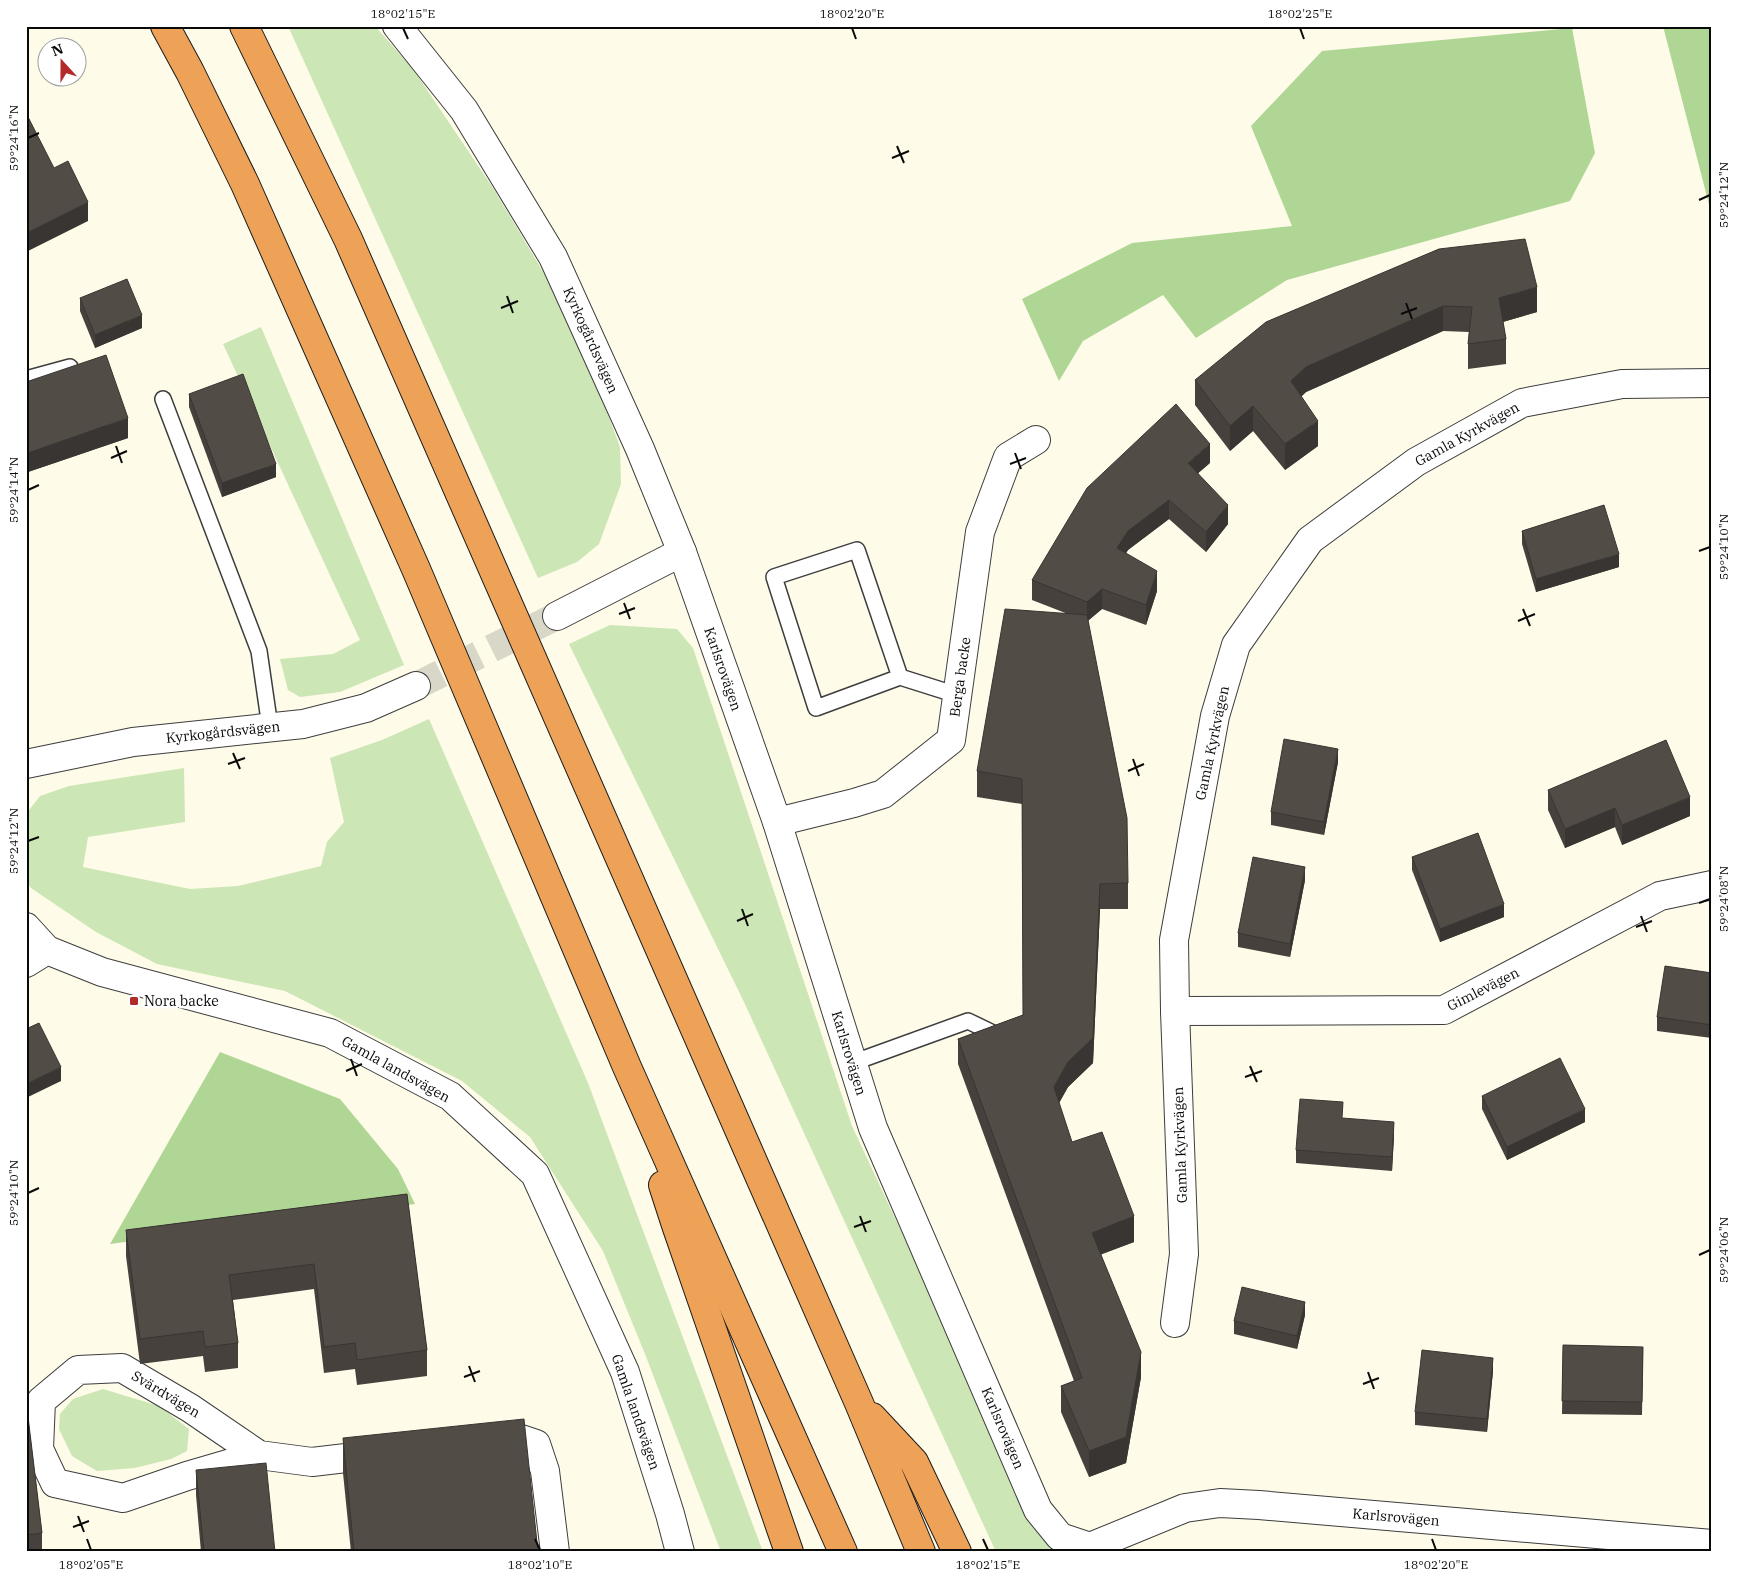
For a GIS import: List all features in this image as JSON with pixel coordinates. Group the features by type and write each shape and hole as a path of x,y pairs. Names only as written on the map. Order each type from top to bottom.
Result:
{"highway":[{"path":"165,26 190,72 249,193 416,569 627,1067 843,1552"},
{"path":"244,26 348,239 859,1403 921,1552"},
{"path":"627,1067 676,1224 789,1552"},
{"path":"859,1403 914,1462 957,1552"}],"street":[{"name":"Kyrkogårdsvägen","path":"397,26 464,110 554,257 640,448 682,552"},
{"name":"Gamla Kyrkvägen","path":"1175,1324 1184,1254 1174,940 1215,716 1236,646 1310,540 1416,462 1522,404 1622,384 1712,383"},
{"name":"Berga backe","path":"777,822 854,804 883,794 951,740 980,532 1008,457 1036,440"},
{"path":"557,616 682,552"},
{"name":"Karlsrovägen","path":"682,552 777,822 873,1128 1038,1510 1063,1544 1090,1546 1185,1508 1220,1504 1259,1505 1712,1544"},
{"name":"Kyrkogårdsvägen","path":"26,764 133,742 302,724 366,708 416,686"},
{"name":"Gimlevägen","path":"1175,1011 1444,1010 1660,896 1712,885"},
{"name":"Gamla landsvägen","path":"26,926 37,956 330,1033 450,1096 535,1174 625,1372 670,1514 680,1552"},
{"name":"Svärdvägen","path":"259,1455 190,1408 122,1368 78,1370 41,1401 39,1448 55,1483 123,1498 187,1476 259,1455 312,1462 409,1450"},
{"path":"467,1442 512,1436 536,1444 545,1471 555,1552"}],"lane":[{"path":"26,379 70,368"},
{"path":"163,400 259,651 270,727"},
{"path":"900,677 857,550 774,577 816,708 900,677 957,696"},
{"path":"852,1063 968,1020 997,1035"}],"green space":[{"path":"288,26 375,26 413,69 493,188 545,275 605,407 620,447 621,484 599,544 577,562 538,578"},
{"path":"1663,26 1712,26 1712,216"},
{"path":"1572,28 1595,153 1570,201 1287,280 1196,338 1163,295 1083,341 1059,381 1022,299 1132,243 1292,226 1251,126 1322,51"},
{"path":"261,327 404,665 340,692 300,697 288,690 280,659 333,654 360,640 223,344"},
{"path":"610,625 677,629 693,648 852,1126 1051,1552 996,1552 744,1002 569,644"},
{"path":"429,719 588,1083 763,1552 721,1552 645,1354 603,1251 530,1137 462,1081 285,991 157,964 96,932 31,888 26,880 26,814 40,796 69,786 184,768 185,822 88,837 83,867 190,889 238,886 321,866 327,842 344,822 330,758 382,740"},
{"path":"220,1052 340,1099 398,1169 415,1204 110,1244"},
{"path":"103,1389 159,1406 189,1429 187,1451 171,1459 135,1468 97,1471 72,1456 59,1429 60,1414 73,1399"}],"building":[{"path":"26,113 54,168 68,161 88,202 26,233"},
{"path":"1525,239 1537,287 1499,298 1506,339 1468,344 1472,307 1443,306 1306,367 1291,381 1318,421 1285,444 1253,406 1230,426 1195,380 1266,322 1439,249"},
{"path":"127,279 142,315 95,335 80,298"},
{"path":"106,355 128,418 28,453 26,449 26,382"},
{"path":"243,374 276,464 222,483 189,394"},
{"path":"1176,404 1210,444 1188,463 1228,505 1206,532 1169,500 1128,531 1117,548 1157,571 1146,605 1102,589 1087,602 1032,580 1087,488"},
{"path":"1604,505 1619,554 1536,579 1522,531"},
{"path":"1005,609 1087,615 1127,818 1128,883 1100,884 1093,1038 1068,1062 1054,1087 1072,1142 1102,1132 1134,1216 1092,1233 1141,1352 1126,1437 1089,1451 1061,1386 1082,1378 958,1039 1023,1015 1022,779 977,771"},
{"path":"1284,739 1338,749 1324,822 1271,812"},
{"path":"1666,740 1690,797 1622,825 1615,808 1565,829 1548,790"},
{"path":"1478,833 1504,904 1440,929 1412,857"},
{"path":"1253,857 1305,867 1290,944 1238,933"},
{"path":"1665,966 1712,973 1712,1025 1657,1017"},
{"path":"39,1023 61,1067 26,1084 26,1029"},
{"path":"1560,1058 1585,1109 1507,1147 1482,1096"},
{"path":"1300,1099 1343,1102 1342,1118 1394,1122 1392,1157 1296,1150"},
{"path":"407,1194 427,1350 357,1360 355,1343 324,1347 314,1264 229,1275 238,1343 205,1347 203,1331 140,1339 126,1230"},
{"path":"1242,1287 1305,1302 1297,1336 1234,1321"},
{"path":"1563,1345 1643,1347 1642,1402 1562,1401"},
{"path":"1422,1350 1493,1358 1487,1419 1415,1412"},
{"path":"26,1400 42,1533 26,1535"},
{"path":"524,1419 538,1552 354,1552 343,1438"},
{"path":"266,1463 275,1552 204,1552 196,1470"}],"tunnel":[{"path":"416,686 557,616"}],"place":[{"name":"Nora backe","path":"134,1001"}]}
